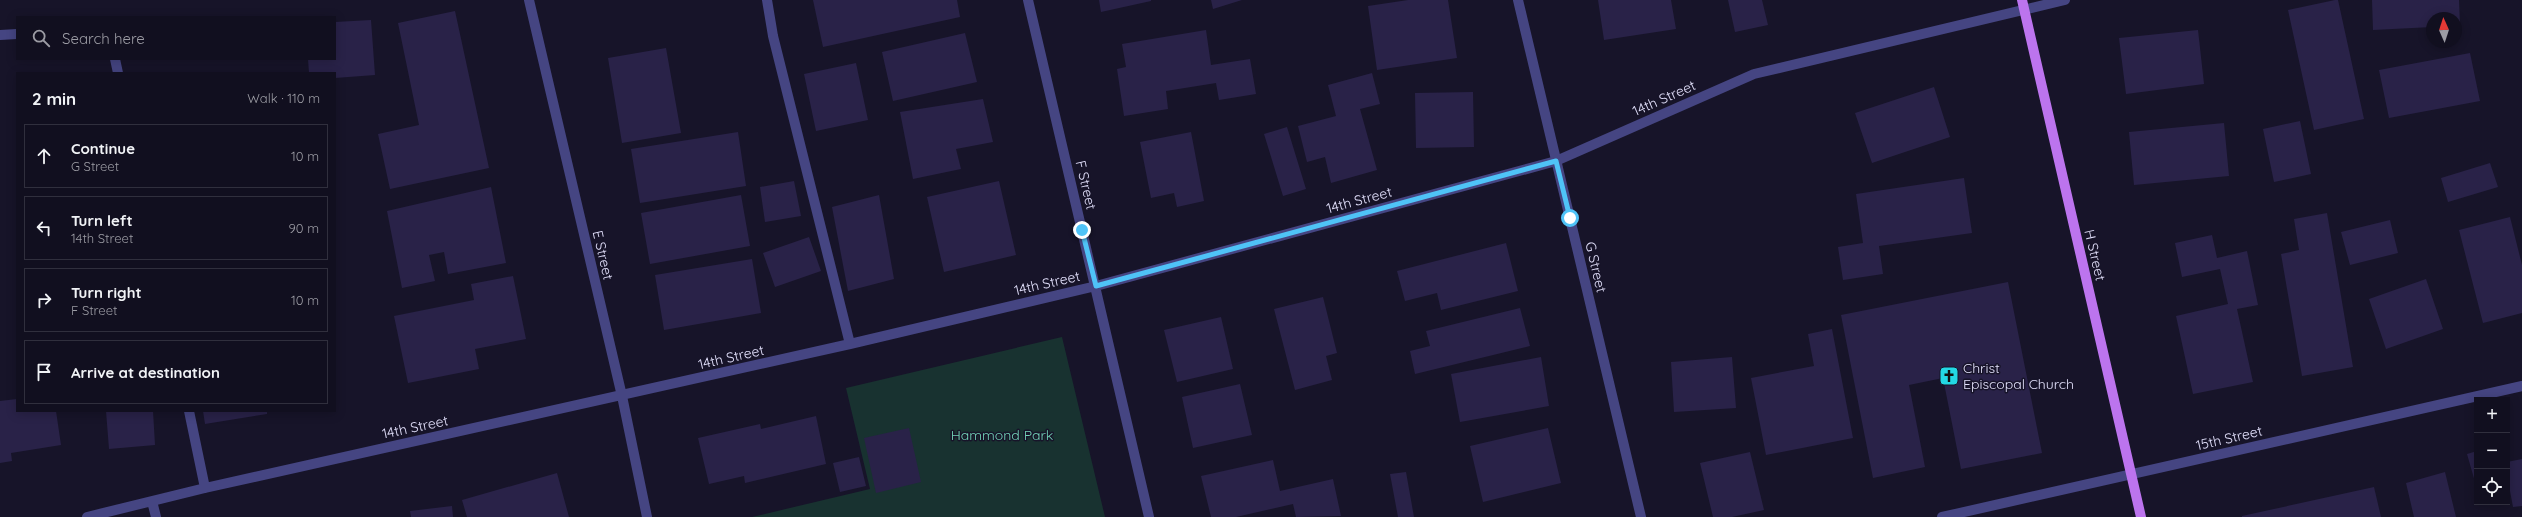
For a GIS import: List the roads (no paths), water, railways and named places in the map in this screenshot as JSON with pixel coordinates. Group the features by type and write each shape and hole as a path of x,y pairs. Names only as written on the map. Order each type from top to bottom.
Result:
{"main road":[{"name":"H Street","path":"2023,5 2141,517"}],"street":[{"name":"E Street","path":"529,0 622,396 647,517"},
{"path":"767,0 773,36 850,344"},
{"name":"F Street","path":"1028,0 1150,517"},
{"name":"G Street","path":"1518,0 1641,517"},
{"name":"14th Street","path":"87,517 205,488 622,396 1096,286 1556,161 1754,74 2023,5 2065,0"},
{"path":"0,35 16,34"},
{"path":"115,60 118,72"},
{"name":"15th Street","path":"1942,517 2131,473 2522,386"},
{"path":"189,412 205,488"},
{"path":"152,501 156,517"}],"place":[{"name":"Christ Episcopal Church","path":"1949,376"}],"park label":[{"name":"Hammond Park","path":"1002,435"}]}
